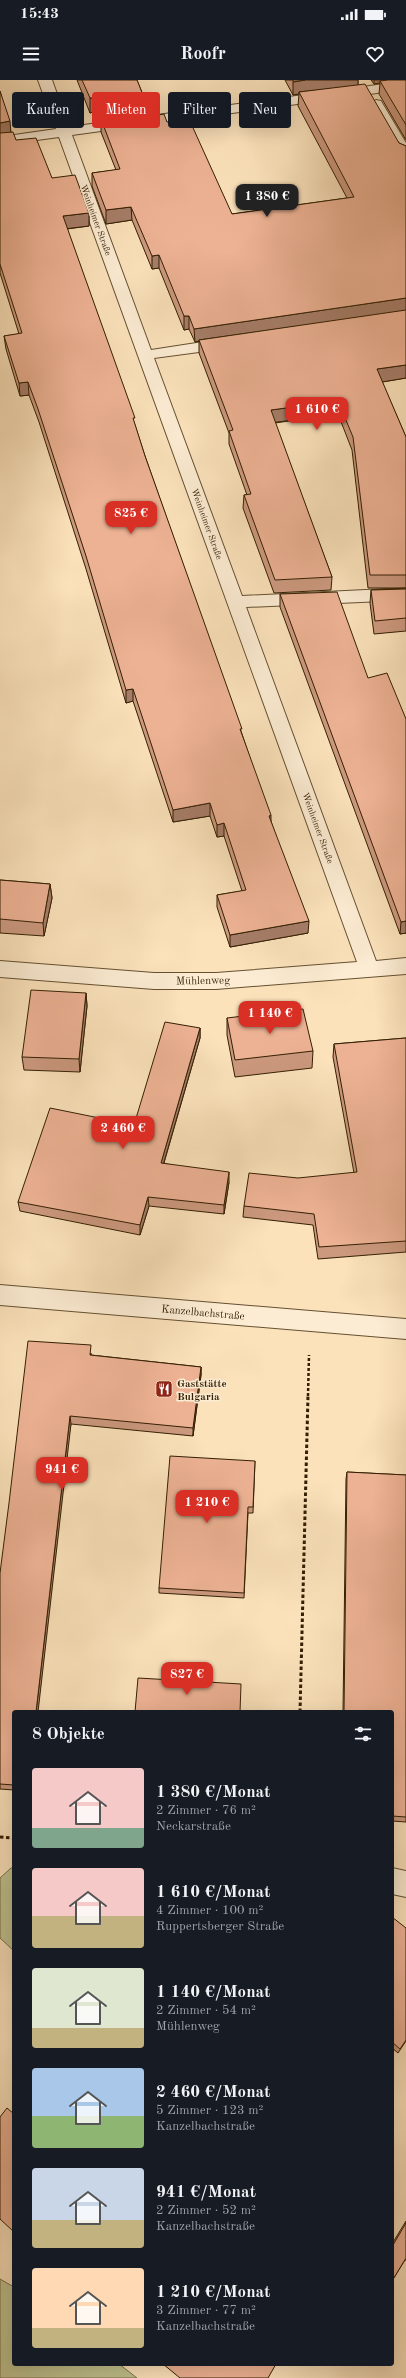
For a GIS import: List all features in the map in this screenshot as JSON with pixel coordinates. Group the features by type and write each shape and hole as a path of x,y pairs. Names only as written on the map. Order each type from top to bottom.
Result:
{"street":[{"name":"Weinheimer Straße","path":"45,80 369,968"},
{"path":"366,85 406,155"},
{"path":"0,141 64,133 366,85 406,85"},
{"path":"146,355 241,341"},
{"path":"235,602 406,594"},
{"name":"Mühlenweg","path":"0,970 154,981 216,981 406,966"},
{"name":"Kanzelbachstraße","path":"0,1295 406,1329"},
{"path":"394,1881 406,1884"}],"path":[{"path":"300,1710 310,1320"},
{"path":"0,1837 12,1838"}],"green space":[{"path":"12,1868 12,1949 0,1938 0,1878"},
{"path":"0,2279 12,2286 12,2366 122,2366 137,2378 0,2378"}],"building":[{"path":"82,80 137,80 142,92 92,92 92,98 90,98"},
{"path":"293,80 305,80 293,82"},
{"path":"406,80 406,125 380,81"},
{"path":"365,84 399,143 406,146 406,298 194,329 189,316 184,316 159,255 152,256 131,207 106,210 92,173 120,169 104,128 160,128 160,115 164,114 168,122 168,128 193,128 232,214 354,197 299,92"},
{"path":"0,91 10,121 0,123"},
{"path":"13,132 16,140 36,138 52,178 75,175 89,213 63,216 135,418 133,418 145,456 242,729 240,729 271,815 269,816 309,921 230,935 217,895 246,890 224,823 217,825 210,803 173,810 133,689 126,690 86,556 38,409 28,382 19,383 4,336 22,333 0,264 0,133"},
{"path":"406,310 406,365 377,369 406,437 406,575 370,575 353,437 338,401 271,410 332,577 275,580 244,495 251,494 229,431 233,430 199,340"},
{"path":"406,589 406,618 375,621 371,590"},
{"path":"337,592 368,678 387,673 406,719 406,921 401,922 280,594"},
{"path":"0,880 50,884 43,923 0,919"},
{"path":"31,990 86,993 79,1059 22,1057"},
{"path":"303,1009 313,1051 235,1060 227,1018"},
{"path":"165,1022 200,1028 161,1163 229,1172 224,1205 148,1197 140,1225 18,1202 50,1108 134,1125"},
{"path":"406,1038 406,1241 319,1247 314,1214 244,1206 249,1173 298,1178 357,1172 334,1044"},
{"path":"28,1341 91,1345 90,1355 201,1367 193,1428 70,1416 36,1710 12,1710 12,1785 0,1784 0,1573"},
{"path":"170,1456 255,1461 253,1507 248,1507 244,1593 159,1588"},
{"path":"347,1472 406,1475 406,1817 394,1816 394,1710 344,1710"},
{"path":"138,1678 241,1684 240,1710 135,1710"},
{"path":"394,1919 406,1928 406,2040 400,2049 394,2044"},
{"path":"7,2108 12,2112 12,2230 0,2219 0,2117"},
{"path":"406,2223 406,2258 394,2278 394,2243"},
{"path":"165,2366 275,2366 268,2378 180,2378"}],"place":[{"name":"Gaststätte Bulgaria","path":"164,1389"}]}
